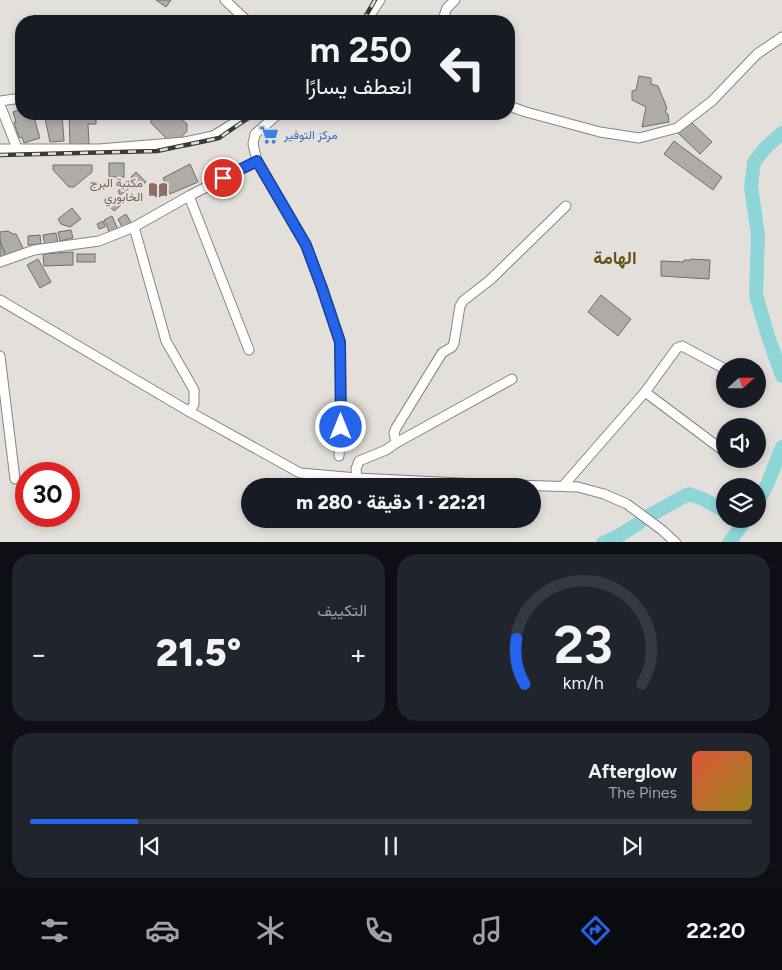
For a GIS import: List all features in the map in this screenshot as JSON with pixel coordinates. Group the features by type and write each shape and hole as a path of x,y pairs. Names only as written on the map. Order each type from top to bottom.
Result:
{"street":[{"path":"225,0 241,15"},
{"path":"370,15 380,0"},
{"path":"444,15 447,8 455,0"},
{"path":"515,108 600,132 639,138 676,128 712,101 757,54 782,37"},
{"path":"0,101 15,99"},
{"path":"0,106 17,148"},
{"path":"0,149 99,149 185,142 213,136 239,120"},
{"path":"271,120 255,134 253,144 257,161 306,245 340,342 341,427 339,456"},
{"path":"0,262 34,250 99,241 134,228 189,196 257,161"},
{"path":"189,196 249,350"},
{"path":"396,442 394,433 396,428 442,353 452,347 454,343 460,306 463,301 490,280 566,206"},
{"path":"134,228 166,341 194,390 194,404 190,412"},
{"path":"0,300 190,412 300,472 357,478 356,468 359,461 386,450 396,442 512,379"},
{"path":"563,486 646,392 680,347 682,346 716,364"},
{"path":"0,356 15,479"},
{"path":"646,392 716,445"},
{"path":"541,485 578,487 604,494 627,504 676,542"}],"building":[{"path":"156,0 171,0 166,7"},
{"path":"639,76 651,78 651,84 658,86 667,108 665,112 668,114 669,122 642,127 646,107 632,100 632,91 636,90"},
{"path":"15,120 35,120 40,138 24,143 22,137 19,138 14,122 16,122"},
{"path":"45,120 62,120 64,141 50,142"},
{"path":"69,120 96,120 96,124 88,124 89,144 70,145"},
{"path":"152,120 183,120 187,124 187,131 177,142 171,143 150,122"},
{"path":"690,121 712,142 700,154 678,133"},
{"path":"674,141 722,177 713,190 664,154"},
{"path":"109,163 124,163 124,177 109,177"},
{"path":"190,164 198,182 170,194 163,178"},
{"path":"53,165 92,165 92,172 74,187 69,187 53,170"},
{"path":"136,172 146,182 140,187 131,177"},
{"path":"131,181 134,185 120,195 118,191"},
{"path":"113,197 121,205 114,211 106,203"},
{"path":"72,208 81,219 70,227 61,224 58,219"},
{"path":"126,214 132,224 123,229 118,219"},
{"path":"112,216 119,232 111,236 104,220"},
{"path":"103,221 105,227 99,229 97,224"},
{"path":"71,230 73,238 60,241 58,232"},
{"path":"8,231 16,234 24,250 7,259 0,241 0,232"},
{"path":"56,233 58,243 45,245 43,235"},
{"path":"40,235 41,244 28,245 28,236"},
{"path":"0,241 7,259 0,262"},
{"path":"73,252 73,265 44,266 43,254"},
{"path":"77,254 95,254 95,262 77,262"},
{"path":"38,259 51,282 40,288 27,265"},
{"path":"684,260 710,260 709,279 661,276 661,261 684,262"},
{"path":"601,295 631,319 618,336 588,312"}],"waterway":[{"path":"782,133 766,147 754,162 751,187 758,235 756,295 782,376"},
{"path":"766,487 782,447"},
{"path":"650,515 689,494 716,506"},
{"path":"605,542 639,523"},
{"path":"730,542 740,528"}],"railway":[{"path":"366,15 375,0"},
{"path":"0,155 157,151 219,138 245,120"}],"place":[{"name":"مركز التوفير","path":"269,135"},
{"name":"مكتبة البرج الخابوري","path":"158,190"}],"district":[{"name":"الهامة","path":"615,258"}],"route":[{"path":"223,178 257,161 306,245 340,342 341,427"}]}
